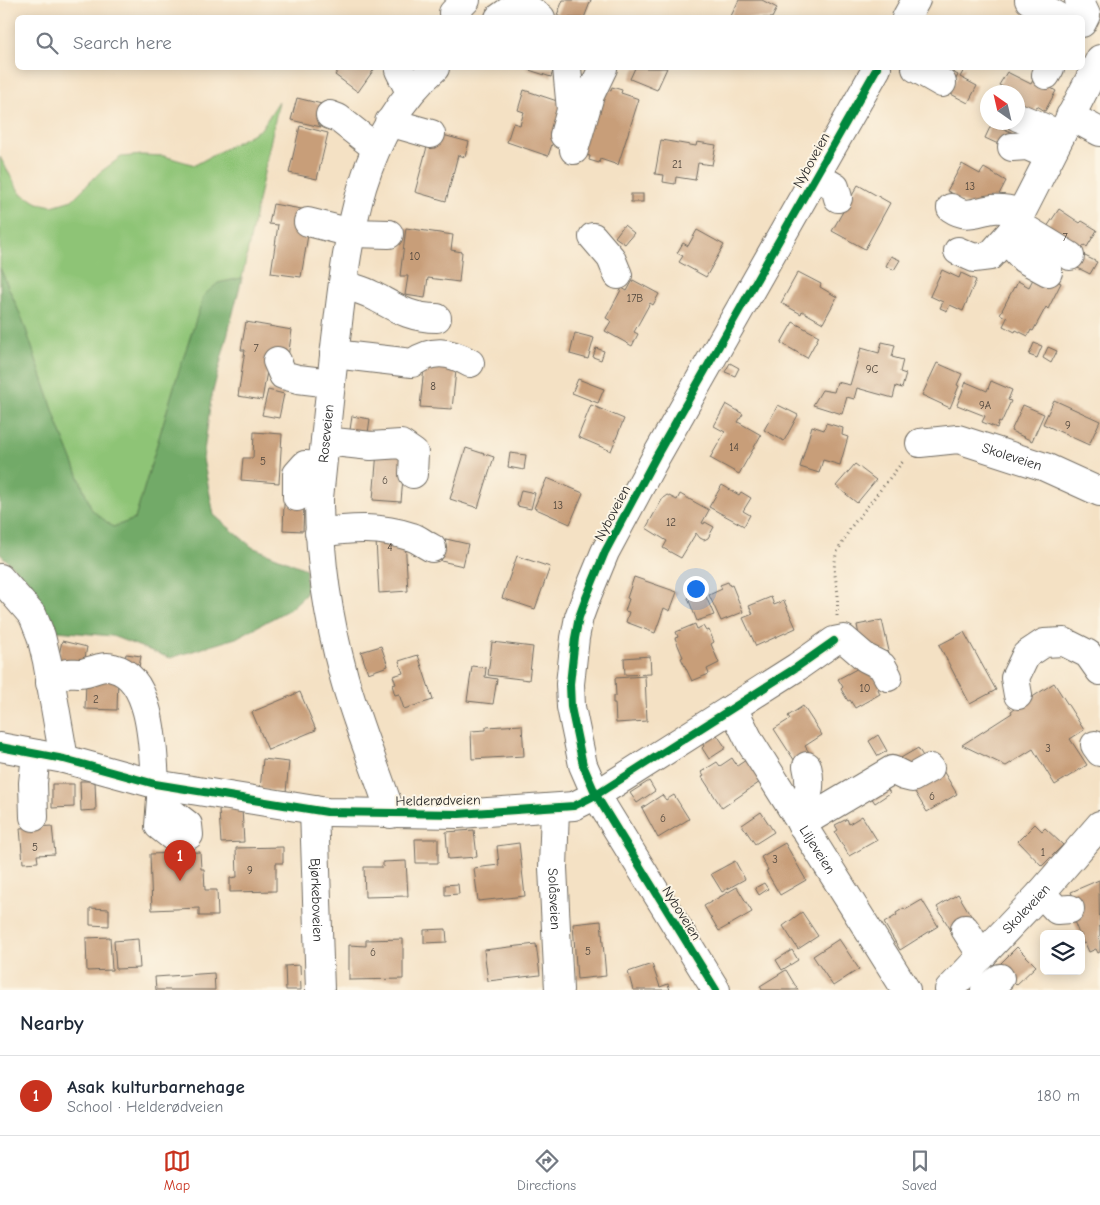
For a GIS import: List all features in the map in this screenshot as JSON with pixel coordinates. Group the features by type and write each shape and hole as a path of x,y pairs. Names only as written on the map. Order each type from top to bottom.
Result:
{"street":[{"path":"908,15 916,0"},
{"path":"1029,0 1056,15"},
{"path":"1079,0 1086,15 1085,17"},
{"path":"1085,31 1100,39"},
{"path":"958,251 974,258 990,256 1016,222 1100,59"},
{"name":"Roseveien","path":"392,814 344,678 331,625 321,560 319,498 343,284 360,194 376,148 396,109 405,80 430,70"},
{"path":"567,70 571,110 567,150 602,70"},
{"name":"Nyboveien","path":"716,990 596,795 583,765 571,707 570,684 575,638 582,611 605,552 657,455 876,70"},
{"path":"919,70 942,83"},
{"path":"330,115 338,118 376,148"},
{"path":"1025,121 1060,136"},
{"path":"389,122 431,134"},
{"path":"1012,147 1027,146 1060,136 1100,132"},
{"path":"816,176 835,187 838,198"},
{"path":"951,208 958,213 975,214 992,209 1006,209 1016,222 1059,264"},
{"path":"308,222 352,233 389,234"},
{"path":"593,237 611,258 618,275"},
{"path":"343,284 370,294 399,311 426,318 437,318"},
{"path":"334,354 412,363 421,356 432,352 459,356 470,363"},
{"path":"277,361 283,374 298,379 331,383"},
{"name":"Skoleveien","path":"920,442 958,439 1045,467 1100,492"},
{"path":"297,497 298,474 305,465 324,453 401,444 414,453 413,474"},
{"path":"319,533 353,528 382,530 413,537 432,548"},
{"path":"0,578 32,616 41,636 64,759"},
{"path":"834,641 844,640 866,658 882,666 888,677"},
{"name":"Helderødveien","path":"0,747 64,759 159,789 314,810 392,814 459,814 574,806 596,795 803,663 834,641"},
{"path":"1018,695 1015,678 1026,655 1044,643 1064,642 1088,654 1100,672"},
{"path":"50,683 68,673 85,673 99,668 113,668 128,676 138,686 146,705 159,789"},
{"name":"Liljeveien","path":"733,708 750,742 906,990"},
{"path":"34,817 33,783 36,754"},
{"path":"802,826 804,805 809,792 810,778 807,766"},
{"path":"802,826 892,770 912,778 930,768"},
{"path":"802,826 866,802"},
{"name":"Solåsveien","path":"555,808 553,868 559,990"},
{"name":"Bjørkeboveien","path":"314,810 320,990"},
{"name":"Skoleveien","path":"949,990 1096,837"},
{"path":"1042,893 1057,910 1070,909"},
{"path":"964,929 982,956"}],"path":[{"path":"834,641 838,615 838,594 834,569 836,554 862,513 920,442"}],"green space":[{"path":"279,101 242,278 218,283 176,380 135,519 113,527 92,510 58,425 23,321 0,268 0,157 20,193 38,203 52,206 72,200 99,173 121,157 142,155 164,156 195,165 261,129"},
{"path":"0,268 23,321 58,425 92,510 113,527 135,519 176,380 204,295 218,283 242,278 211,399 203,459 214,515 252,547 306,569 306,594 290,609 236,638 170,658 112,636 57,631 28,581 0,554"}],"building":[{"path":"563,0 591,0 585,15 557,15"},
{"path":"739,0 762,0 777,8 774,15 732,15"},
{"path":"339,70 374,70 358,92 335,75"},
{"path":"529,70 553,70 551,77"},
{"path":"634,70 666,70 657,90 630,79"},
{"path":"949,70 964,70 960,77 977,86 968,103 949,93 958,75"},
{"path":"1007,72 1031,84 1034,78 1056,91 1045,111 1037,106 1030,118 1025,115 1025,85 999,85"},
{"path":"601,87 611,91 612,87 622,90 621,93 639,99 618,165 600,159 599,163 589,160 590,156 579,153"},
{"path":"524,90 566,104 548,156 507,142 513,123 520,125 524,112 518,110"},
{"path":"297,98 326,105 321,127 291,120"},
{"path":"300,126 328,133 317,179 289,173"},
{"path":"989,130 1007,130 1013,133 1007,148 985,138"},
{"path":"439,134 469,142 465,157 458,155 446,201 415,192 428,143"},
{"path":"661,140 696,146 697,142 716,145 712,165 698,163 695,180 676,177 675,184 663,182 664,175 655,174"},
{"path":"962,164 980,174 984,168 1006,181 995,202 979,209 952,198 954,194 947,191"},
{"path":"858,185 890,203 865,249 832,231"},
{"path":"631,194 643,194 643,202 631,202"},
{"path":"273,204 307,210 309,229 301,277 271,273 278,225 269,224"},
{"path":"1059,209 1080,223 1082,221 1097,230 1087,247 1084,245 1079,253 1097,262 1090,274 1072,265 1043,233"},
{"path":"624,225 634,233 625,244 615,237"},
{"path":"406,228 453,235 451,250 462,252 459,282 428,278 425,298 405,295 408,276 400,276"},
{"path":"697,230 724,245 706,277 679,262 683,256 677,253 683,243 688,246"},
{"path":"891,256 900,260 894,270 886,266"},
{"path":"942,270 959,278 961,273 976,280 963,311 950,305 947,311 940,308 943,302 930,296"},
{"path":"1037,271 1061,283 1048,309 1046,307 1033,331 1031,330 1028,336 1003,326 1007,318 1000,314 1018,281 1029,287"},
{"path":"798,272 821,284 820,287 837,297 823,323 802,311 801,314 781,303"},
{"path":"633,280 659,294 653,305 650,303 634,332 638,334 632,346 605,331 611,321 606,318 622,288 627,291"},
{"path":"246,322 292,330 288,357 270,354 262,400 238,396 245,350 241,350"},
{"path":"793,322 819,336 807,358 781,343"},
{"path":"575,333 594,338 588,359 570,354"},
{"path":"882,342 895,345 892,357 903,360 900,372 906,374 902,388 896,386 893,398 857,388 854,399 847,397 842,414 813,405 822,390 834,392 837,382 850,385 861,348 879,353"},
{"path":"1034,343 1042,346 1037,358 1029,355"},
{"path":"1048,347 1057,351 1051,363 1043,358"},
{"path":"596,348 604,351 601,360 593,357"},
{"path":"425,358 457,361 452,409 420,407"},
{"path":"730,363 739,368 735,376 725,372"},
{"path":"937,363 962,374 950,408 922,395"},
{"path":"578,379 604,389 598,403 572,393"},
{"path":"991,381 1012,390 1008,400 1011,401 997,428 982,422 985,416 957,405 966,382 987,391"},
{"path":"268,390 284,394 279,418 262,415"},
{"path":"1054,400 1100,421 1089,445 1043,424"},
{"path":"726,404 743,414 738,422 761,435 739,474 710,458 725,432 714,426"},
{"path":"591,405 624,419 611,451 578,437"},
{"path":"778,405 798,415 784,441 764,430"},
{"path":"1023,405 1044,414 1032,441 1011,431"},
{"path":"352,416 370,419 368,433 350,430"},
{"path":"826,423 843,428 842,435 848,437 840,465 823,460 819,473 800,467 812,426 824,430"},
{"path":"254,432 282,434 279,483 241,480 243,458 253,458"},
{"path":"466,448 494,457 478,508 450,499"},
{"path":"377,451 405,453 401,502 373,500"},
{"path":"510,453 526,455 524,470 508,467"},
{"path":"855,464 876,480 857,503 836,486"},
{"path":"547,478 583,493 570,524 534,508"},
{"path":"722,485 739,495 741,492 751,498 743,511 750,515 744,526 709,507"},
{"path":"521,490 535,493 531,509 517,506"},
{"path":"680,494 709,510 702,523 704,524 705,522 714,527 708,538 704,540 696,533 681,558 663,548 667,541 646,528 663,498 667,495 677,500"},
{"path":"284,504 304,505 303,531 283,530"},
{"path":"405,539 408,591 379,593 376,541"},
{"path":"446,539 468,544 463,566 441,561"},
{"path":"517,556 550,567 535,609 502,598"},
{"path":"634,577 677,592 670,611 664,608 655,633 626,622 629,612 625,611 629,599 627,598"},
{"path":"728,582 730,586 732,585 743,612 721,621 709,595 722,589 720,585"},
{"path":"701,591 702,593 704,592 714,615 697,621 688,598"},
{"path":"771,597 774,605 784,601 796,628 756,646 743,618 753,614 749,606"},
{"path":"882,620 889,651 872,654 862,651 857,625"},
{"path":"695,624 697,629 703,626 706,631 709,630 714,642 711,644 719,663 707,669 709,674 692,681 681,658 683,657 675,638 678,637 676,632"},
{"path":"964,632 996,690 970,704 939,645"},
{"path":"62,641 87,647 83,669 57,664"},
{"path":"492,642 533,647 529,680 488,675"},
{"path":"381,646 388,666 368,673 361,652"},
{"path":"126,654 141,656 139,667 124,665"},
{"path":"418,655 433,700 404,709 399,694 395,695 392,685 396,684 393,676 403,673 399,661"},
{"path":"650,656 651,674 625,675 624,658"},
{"path":"864,665 882,686 878,689 880,694 855,708 850,700 848,701 838,679"},
{"path":"472,666 486,668 485,677 497,679 493,704 467,701"},
{"path":"645,676 647,721 616,723 615,703 613,703 613,696 616,696 615,678"},
{"path":"118,677 117,710 85,709 86,682"},
{"path":"1054,683 1084,730 1070,739 1087,765 1055,785 1033,749 1006,766 962,745 1012,713 1011,711"},
{"path":"300,692 316,730 268,750 252,712"},
{"path":"803,706 822,735 805,746 812,757 798,766 774,729 790,719 788,716"},
{"path":"522,725 524,756 472,759 471,731 486,730 486,727"},
{"path":"715,732 726,748 709,759 702,748 704,746 701,741"},
{"path":"878,735 887,751 878,756 869,741"},
{"path":"918,748 926,761 906,772 899,759"},
{"path":"732,758 737,766 749,758 763,780 722,808 702,777 704,776 701,772 717,762 720,766"},
{"path":"263,759 289,762 286,792 260,789"},
{"path":"942,769 957,794 927,812 912,787"},
{"path":"80,781 95,781 96,810 81,811"},
{"path":"649,781 655,791 637,803 630,793"},
{"path":"883,781 890,793 875,803 867,791"},
{"path":"52,784 74,784 74,807 52,808"},
{"path":"662,795 666,800 674,795 689,819 658,838 642,808"},
{"path":"242,809 244,842 221,843 219,810"},
{"path":"761,812 774,832 755,844 742,825"},
{"path":"862,816 877,840 849,856 835,832 838,830 835,825 847,819 849,824"},
{"path":"1035,824 1042,831 1045,828 1063,845 1042,866 1018,841"},
{"path":"52,826 55,854 37,855 38,862 23,863 20,828"},
{"path":"474,830 477,857 448,859 446,832"},
{"path":"415,839 438,839 438,863 416,863"},
{"path":"519,843 525,896 478,901 474,868 499,865 497,846"},
{"path":"785,843 806,880 780,895 766,871 768,870 761,857"},
{"path":"283,847 283,863 276,863 276,891 230,892 230,878 237,877 236,848"},
{"path":"200,852 201,869 204,869 205,890 217,890 218,916 199,916 199,908 152,910 150,854"},
{"path":"406,861 408,896 365,897 364,867 383,867 383,862"},
{"path":"735,861 745,879 722,892 711,874"},
{"path":"1099,880 1100,952 1098,953 1096,949 1089,952 1085,943 1085,930 1077,930 1072,916 1080,913 1071,892"},
{"path":"764,883 768,889 759,895 755,888"},
{"path":"458,884 459,894 445,895 445,885"},
{"path":"737,887 752,912 719,931 704,906"},
{"path":"958,894 973,919 952,932 937,907"},
{"path":"922,900 938,926 900,950 884,923 904,908 905,910"},
{"path":"90,908 109,909 109,926 90,925"},
{"path":"802,912 818,936 798,949 783,926"},
{"path":"601,921 606,976 577,979 573,924"},
{"path":"446,929 447,942 424,943 424,930"},
{"path":"110,937 112,970 87,971 86,938"},
{"path":"138,939 140,968 116,969 114,941"},
{"path":"403,939 403,979 349,980 349,945 366,946 366,940"},
{"path":"839,939 859,969 833,986 813,956"},
{"path":"536,944 540,975 488,981 484,950"},
{"path":"1017,947 1036,966 1016,985 998,966"},
{"path":"792,950 798,960 782,970 776,960"},
{"path":"652,964 660,987 668,984 670,990 633,990 628,972"},
{"path":"300,965 301,990 286,990 285,966"},
{"path":"786,970 798,990 762,990 760,986"},
{"path":"214,973 215,990 156,990 155,977"}],"cycle path":[{"path":"716,990 596,795 583,765 571,707 570,684 575,638 579,617 605,552 657,455 876,70"},
{"path":"0,747 64,759 155,784 327,812 459,814 574,806 596,795 797,667 834,641"}],"place":[{"name":"Asak kulturbarnehage","path":"180,881"}]}
